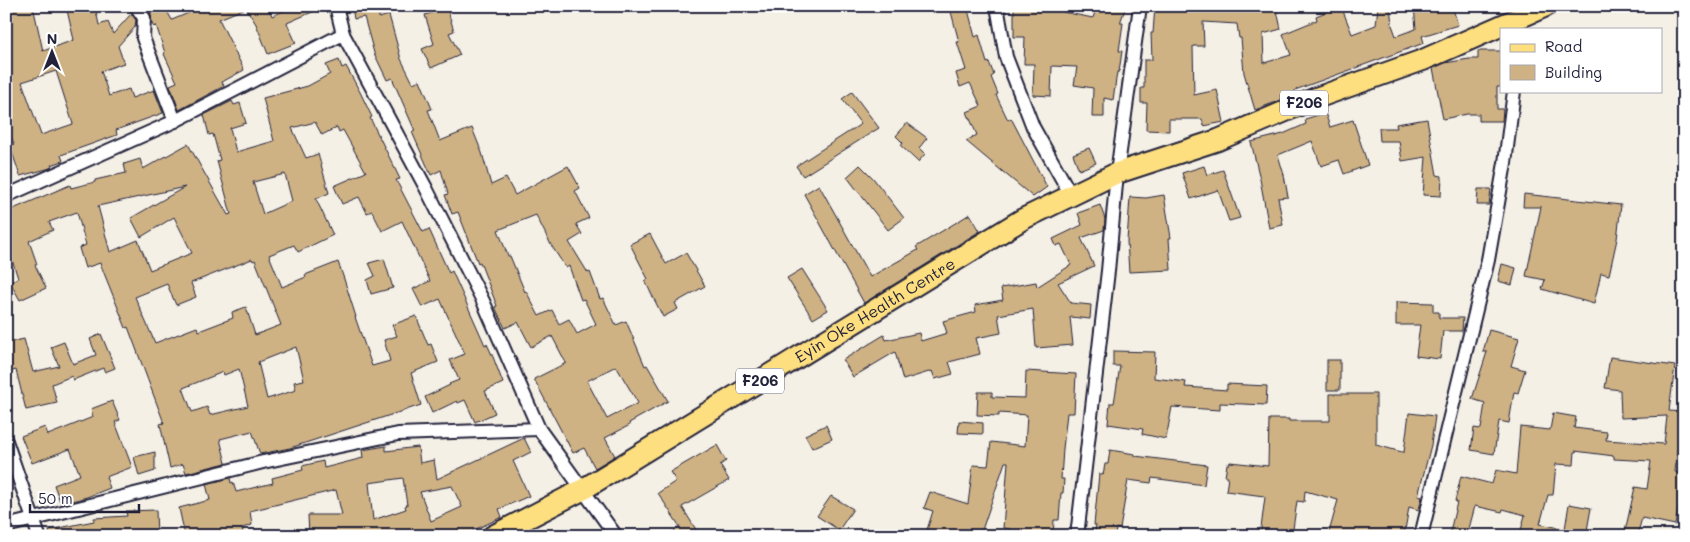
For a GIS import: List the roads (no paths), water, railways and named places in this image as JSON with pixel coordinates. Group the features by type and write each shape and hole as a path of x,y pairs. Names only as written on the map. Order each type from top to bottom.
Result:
{"main road":[{"name":"F206","path":"1067,198 1117,173 1218,140 1316,98 1423,60 1546,6"},
{"name":"Eyin Oke Health Centre","path":"493,536 582,490 1023,219 1067,198"}],"street":[{"path":"136,6 144,18 143,38 175,120"},
{"path":"336,6 343,34 426,188 482,301 539,429 616,536"},
{"path":"997,6 1006,57 1032,127 1067,198"},
{"path":"1077,536 1108,271 1117,173 1140,6"},
{"path":"6,196 175,120 343,34"},
{"path":"1421,536 1488,260 1506,153 1514,92"},
{"path":"6,526 263,462 398,434 539,429"},
{"path":"6,441 39,536"}]}
